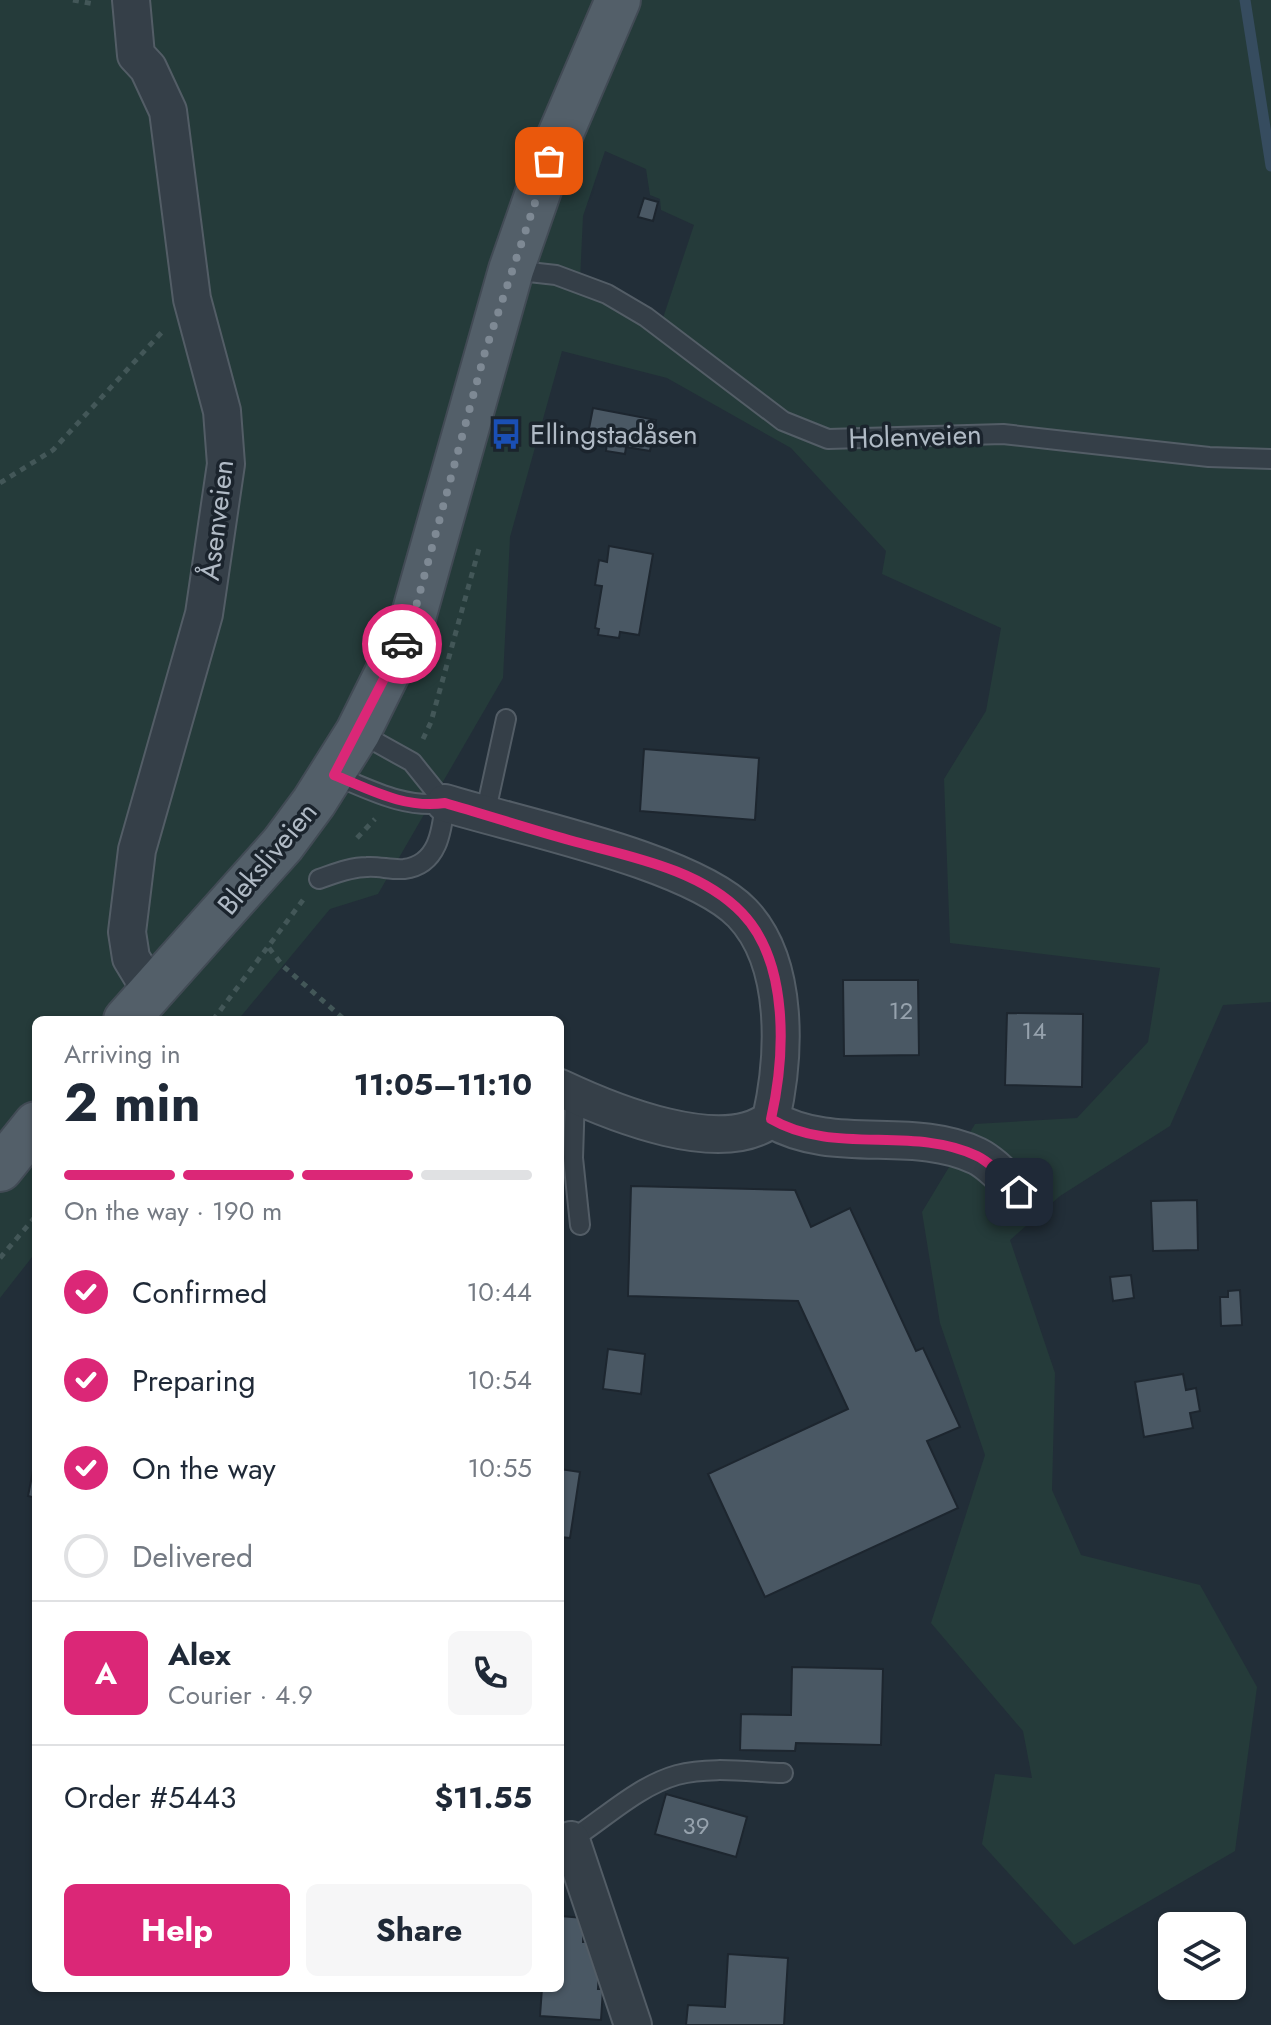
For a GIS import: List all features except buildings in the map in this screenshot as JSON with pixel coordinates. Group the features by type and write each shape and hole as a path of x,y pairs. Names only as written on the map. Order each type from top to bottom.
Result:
{"main road":[{"name":"Bleksliveien","path":"138,1005 283,844 334,775 411,625 511,270 549,161 618,0"},
{"path":"0,1169 32,1129"}],"street":[{"name":"Åsenveien","path":"131,0 136,55 148,68 168,111 192,299 222,411 226,464 204,614 137,850 127,932 138,1005"},
{"path":"445,803 652,864 703,884 742,913 762,944 775,983 780,1039 771,1119 757,1130 729,1134 693,1132 654,1123 568,1092"},
{"path":"771,1119 790,1130 814,1136 953,1147 979,1157 1019,1192"},
{"path":"566,1835 633,2025"}],"lane":[{"name":"Holenveien","path":"511,270 556,275 607,294 646,317 783,421 828,439 1003,434 1209,457 1271,459"},
{"path":"485,815 506,719"},
{"path":"319,879 367,866 406,869 424,863 433,852 442,830 445,803 412,762 358,732"},
{"path":"334,775 389,798 421,807 445,803"},
{"path":"568,1092 580,1225"},
{"path":"566,1835 678,1774 783,1773"}],"path":[{"path":"0,483 53,450 192,299"},
{"path":"216,1016 319,879"},
{"path":"269,948 283,966 340,1016"},
{"path":"0,1258 32,1221"}],"green space":[{"path":"0,0 1271,0 1271,1002 1223,1005 1170,1126 1060,1196 1010,1240 1055,1373 1052,1490 1081,1555 1200,1585 1257,1687 1235,1851 1074,1945 982,1844 995,1774 1032,1778 1023,1731 931,1623 985,1455 940,1323 922,1212 975,1124 1077,1118 1148,1042 1160,968 950,943 944,779 986,711 1001,628 882,574 886,551 791,448 667,378 562,351 510,537 503,678 378,894 330,909 241,1016 32,1016 32,1257 0,1298","holes":["605,151 646,169 650,195 660,199 661,210 694,225 660,327 580,281 583,216"]}],"waterway":[{"path":"1245,0 1271,166"}],"way so far":[{"path":"402,644 411,625 485,352 549,161"}],"place":[{"name":"Ellingstadåsen","path":"506,434"}],"route":[{"path":"402,644 334,775 389,798 421,807 445,803 652,864 703,884 742,913 762,944 775,983 780,1039 777,1095 771,1119 790,1130 814,1136 953,1147 979,1157 1019,1192"}]}
